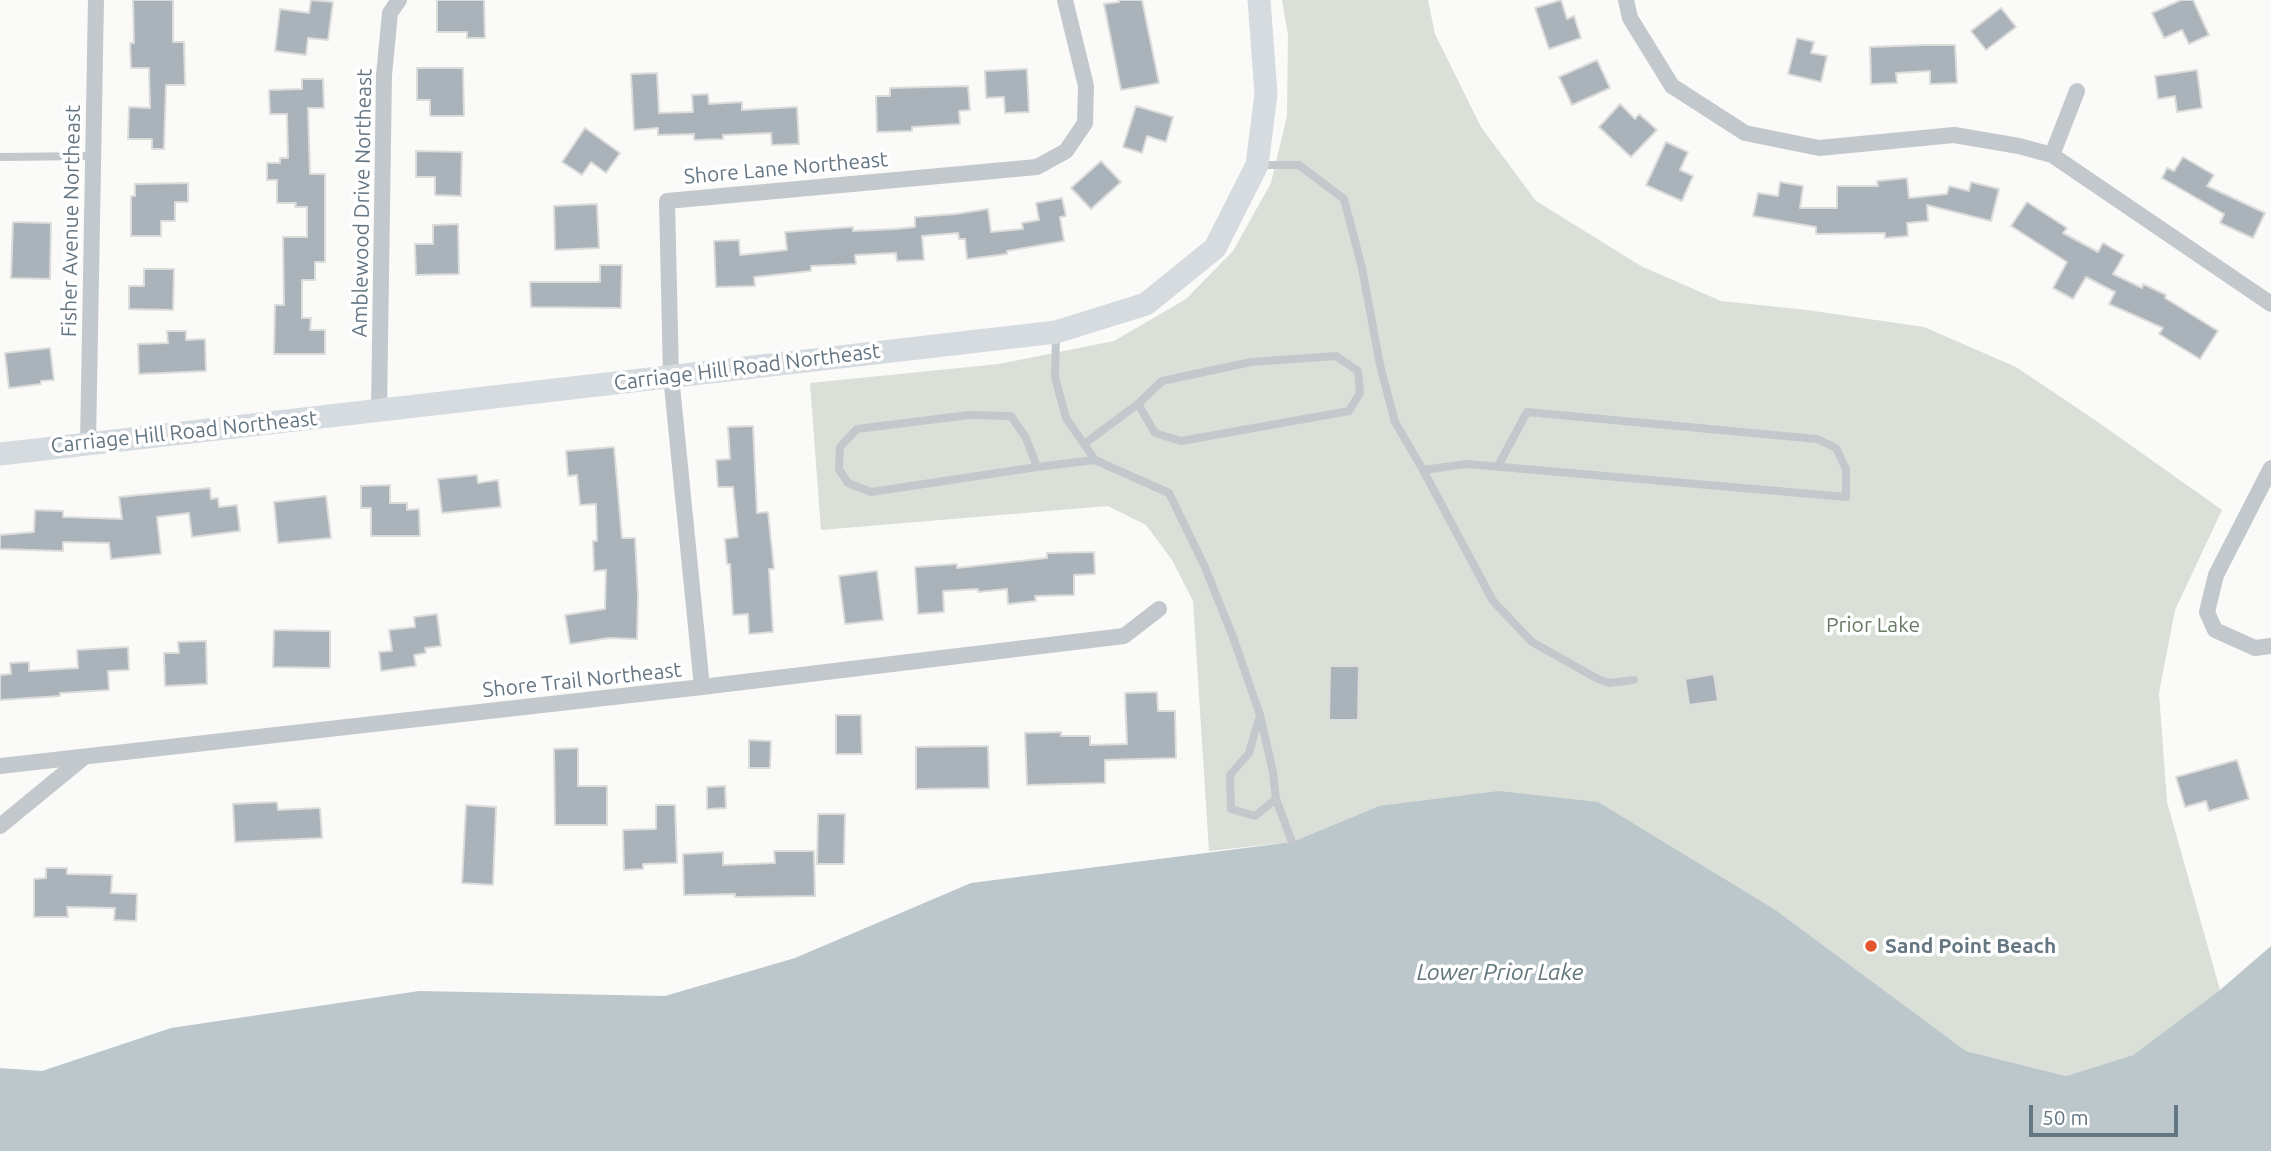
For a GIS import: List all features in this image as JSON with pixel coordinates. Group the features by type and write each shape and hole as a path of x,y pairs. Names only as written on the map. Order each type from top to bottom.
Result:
{"street":[{"name":"Fisher Avenue Northeast","path":"88,443 96,0"},
{"name":"Amblewood Drive Northeast","path":"379,410 384,75 390,13 399,0"},
{"name":"Shore Lane Northeast","path":"702,687 671,376 667,201 1037,167 1066,151 1085,123 1086,86 1065,0"},
{"name":"Carriage Hill Road Northeast","path":"0,454 1056,332 1146,304 1215,248 1257,165 1266,94 1259,0"},
{"path":"1626,0 1630,18 1672,86 1745,133 1819,148 1954,135 2019,146 2052,155 2271,304"},
{"path":"2052,155 2077,91"},
{"path":"2271,468 2216,575 2207,612 2215,630 2255,648 2271,646"},
{"name":"Shore Trail Northeast","path":"0,766 702,687 1124,636 1159,609"},
{"path":"0,827 83,758"}],"lane":[{"path":"0,157 93,156"},
{"path":"1257,165 1299,165 1343,199 1362,268 1380,365 1395,422 1493,601 1532,642 1598,680 1609,683 1634,680"},
{"path":"1056,332 1055,377 1066,418 1095,460"},
{"path":"1084,444 1138,404 1162,381 1251,362 1336,356 1358,372 1360,393 1349,411 1181,441 1155,433 1138,404"},
{"path":"1423,470 1466,464 1498,466 1846,497 1846,469 1836,448 1817,439 1527,412 1498,466"},
{"path":"1037,467 1026,438 1011,416 969,415 857,429 840,447 839,469 848,484 871,492 1095,460 1169,493 1204,565 1233,637 1260,715 1273,772 1276,799 1292,842"},
{"path":"1260,715 1250,753 1230,775 1231,809 1255,816 1276,799"}],"green space":[{"name":"Prior Lake","path":"1282,0 1428,0 1435,34 1481,127 1536,201 1641,266 1721,301 1924,327 2016,367 2222,510 2175,610 2159,693 2167,802 2220,990 2133,1055 2066,1076 1966,1051 1777,911 1379,806 1292,842 1209,851 1193,601 1172,560 1146,525 1108,506 821,530 810,383 999,364 1114,341 1186,299 1233,251 1271,183 1287,116 1288,35"}],"water":[{"name":"Lower Prior Lake","path":"1499,791 1598,802 1777,911 1966,1051 2066,1076 2133,1055 2220,990 2271,946 2271,1151 0,1151 0,1068 42,1071 171,1028 419,991 665,996 795,958 971,883 1292,842 1379,806"}],"building":[{"path":"133,0 173,0 173,42 184,42 185,85 166,85 164,149 152,149 152,139 128,139 129,107 150,108 149,68 131,68 130,43 134,43"},
{"path":"311,0 333,2 328,40 308,38 306,55 275,51 280,9 309,13"},
{"path":"437,0 484,0 485,38 467,38 467,32 437,32"},
{"path":"1119,0 1142,0 1159,83 1121,90 1104,4"},
{"path":"1561,0 1567,19 1574,16 1581,38 1549,49 1535,8"},
{"path":"2181,0 2193,0 2209,35 2189,44 2182,30 2164,38 2152,13"},
{"path":"2001,8 2016,27 1986,50 1971,31"},
{"path":"1797,38 1814,42 1811,53 1827,56 1821,82 1788,74"},
{"path":"1955,45 1957,83 1930,84 1930,71 1896,73 1897,83 1871,84 1870,47"},
{"path":"1597,60 1610,88 1572,105 1559,77"},
{"path":"417,68 463,68 464,116 430,116 430,100 417,100"},
{"path":"1027,69 1029,112 1005,113 1004,97 986,98 985,71"},
{"path":"2197,70 2202,108 2177,112 2175,96 2158,99 2155,76"},
{"path":"657,73 659,113 693,112 692,95 708,94 709,104 742,102 742,110 797,107 799,144 772,145 771,133 723,135 723,139 694,140 694,134 658,135 658,128 634,130 631,74"},
{"path":"302,79 323,79 324,108 308,108 310,174 325,174 325,262 315,262 315,280 302,280 302,318 311,318 310,330 325,330 325,354 274,354 275,305 284,305 283,237 307,237 307,207 295,207 296,203 277,203 277,180 267,180 267,163 280,163 280,158 288,158 287,114 270,114 269,90 302,89"},
{"path":"968,86 970,110 959,111 960,124 912,127 912,131 877,132 876,96 890,96 890,88"},
{"path":"1620,104 1635,119 1639,114 1657,130 1631,157 1599,127"},
{"path":"1136,106 1173,117 1166,142 1147,136 1142,153 1123,147"},
{"path":"585,128 620,153 606,173 591,162 582,175 562,162"},
{"path":"1666,142 1688,152 1680,170 1693,176 1682,201 1646,185"},
{"path":"416,151 462,152 461,196 435,195 435,177 416,177"},
{"path":"2183,157 2214,175 2207,186 2265,213 2253,238 2220,223 2224,214 2162,178 2167,168 2174,171"},
{"path":"1101,161 1121,182 1091,209 1071,188"},
{"path":"1907,178 1909,198 1947,194 1949,186 1969,191 1971,182 1999,189 1991,221 1927,205 1928,221 1907,223 1908,236 1885,238 1885,233 1816,234 1816,227 1753,216 1758,193 1778,196 1780,182 1803,186 1800,208 1837,208 1837,186 1878,186 1877,181"},
{"path":"188,183 188,202 175,202 175,221 161,221 161,236 131,236 131,196 135,196 135,184"},
{"path":"1062,198 1066,216 1060,217 1064,241 1007,251 1007,254 967,259 965,239 959,239 958,233 922,236 924,260 897,261 896,253 855,255 856,264 811,266 811,271 754,277 755,286 716,287 714,241 739,240 740,255 787,250 785,232 853,227 853,231 915,227 915,217 988,209 991,232 1023,229 1022,223 1039,220 1036,203"},
{"path":"2027,202 2067,228 2063,233 2098,252 2103,243 2124,255 2113,274 2142,288 2143,284 2166,295 2165,298 2218,331 2200,359 2159,334 2163,328 2109,304 2115,292 2086,277 2073,299 2053,288 2067,262 2011,226"},
{"path":"597,204 599,248 555,250 554,206"},
{"path":"13,222 51,223 50,279 11,278"},
{"path":"458,224 459,274 416,275 415,244 433,244 433,225"},
{"path":"600,265 622,265 621,308 531,307 530,282 600,282"},
{"path":"144,269 174,269 173,310 129,309 129,286 144,286"},
{"path":"167,331 186,331 186,340 205,339 206,371 139,374 138,344 168,343"},
{"path":"50,348 54,380 9,388 5,353"},
{"path":"753,426 757,513 768,512 774,569 769,569 773,632 749,634 748,614 733,615 730,564 727,564 725,539 738,537 733,487 718,487 716,460 730,459 728,427"},
{"path":"614,447 622,538 635,538 637,639 609,638 570,644 565,615 605,609 606,570 594,571 593,541 597,541 596,504 580,505 577,475 568,476 566,451"},
{"path":"477,475 478,483 498,480 501,507 442,513 438,479"},
{"path":"390,485 390,503 407,503 407,510 419,509 420,536 371,536 371,508 361,508 361,486"},
{"path":"210,488 211,499 218,498 219,507 237,505 240,531 192,537 189,513 157,517 161,554 111,559 109,543 63,542 63,551 0,549 0,535 34,532 35,510 63,511 63,517 122,519 119,497"},
{"path":"326,496 331,538 278,543 274,502"},
{"path":"1094,552 1095,574 1074,575 1074,595 1035,596 1036,601 1008,604 1007,589 943,591 944,612 918,614 915,567 957,564 957,568 1047,558 1047,553"},
{"path":"877,571 883,620 845,624 839,576"},
{"path":"437,614 441,646 425,648 426,653 414,655 416,666 381,671 379,652 392,651 389,630 415,627 414,617"},
{"path":"274,630 330,631 330,668 273,667"},
{"path":"206,641 207,684 165,686 164,653 179,653 178,642"},
{"path":"128,647 129,670 108,671 109,690 0,700 0,675 11,674 10,663 29,662 29,671 78,668 77,650"},
{"path":"1330,666 1359,666 1358,720 1329,720"},
{"path":"1714,674 1718,701 1689,705 1685,679"},
{"path":"1157,692 1158,711 1175,711 1176,758 1105,760 1105,783 1027,785 1025,733 1061,732 1061,736 1090,736 1090,745 1127,744 1125,693"},
{"path":"836,715 861,715 862,754 836,754"},
{"path":"749,740 771,741 770,768 749,768"},
{"path":"988,746 989,788 916,789 916,747"},
{"path":"578,748 578,786 607,786 607,825 555,825 554,749"},
{"path":"2237,760 2249,799 2209,811 2206,801 2185,807 2176,777"},
{"path":"725,786 726,808 707,809 707,787"},
{"path":"277,802 278,810 320,808 322,838 235,842 233,804"},
{"path":"466,805 496,807 493,885 462,883"},
{"path":"656,805 675,805 677,863 643,864 643,869 624,870 623,830 656,829"},
{"path":"818,814 845,814 844,864 817,864"},
{"path":"774,851 814,851 815,896 684,895 683,854 723,852 723,865 775,863"},
{"path":"46,868 67,868 67,874 112,875 111,893 137,894 136,921 114,920 115,908 67,907 68,917 34,917 34,879 46,878"}],"place":[{"name":"Sand Point Beach","path":"1871,946"}]}
